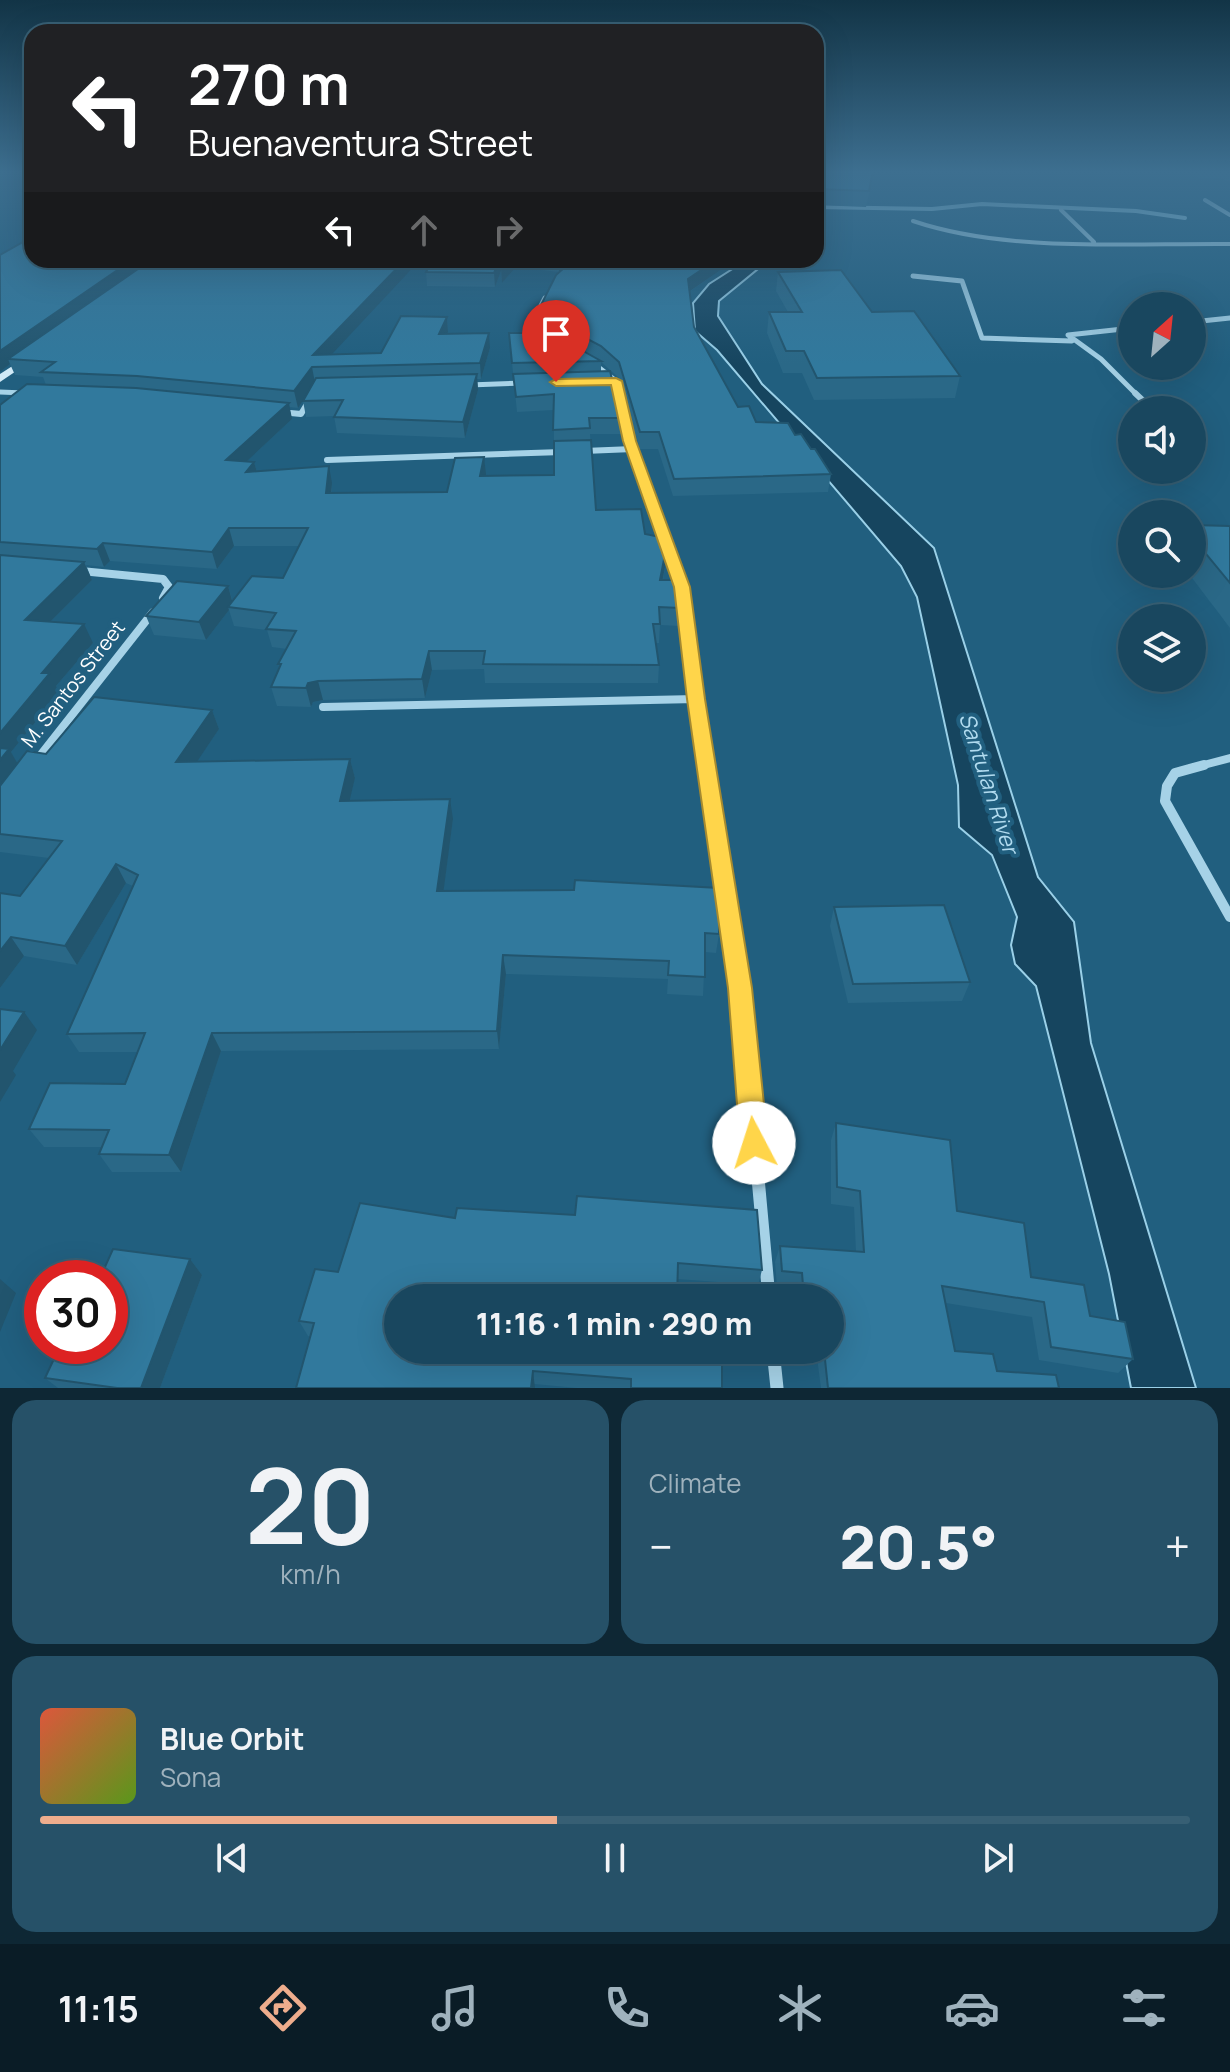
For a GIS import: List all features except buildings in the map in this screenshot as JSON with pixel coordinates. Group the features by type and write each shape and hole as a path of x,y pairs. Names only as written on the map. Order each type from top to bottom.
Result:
{"main road":[{"path":"2,377 41,349"}],"street":[{"path":"964,236 1095,243 1230,244"},
{"path":"1088,236 1095,243"},
{"path":"913,276 962,281 982,338 1072,341 1101,359 1139,396"},
{"path":"546,336 534,319 552,286"},
{"path":"1206,321 1230,318"},
{"path":"1072,341 1070,334 1118,329"},
{"path":"585,359 616,381 633,449 682,587 740,988 768,1284"},
{"path":"600,381 616,381"},
{"path":"458,385 537,383"},
{"path":"269,411 301,414 316,388"},
{"path":"0,392 32,393"},
{"path":"327,460 633,449"},
{"name":"M. Santos Street","path":"28,771 168,592 168,583 156,578 70,570"},
{"path":"323,707 696,699"},
{"path":"1230,758 1175,773 1167,786 1165,801 1230,917"},
{"path":"774,1364 777,1388"}],"water":[{"name":"Santulan River","path":"734,268 759,268 719,301 718,316 762,384 934,548 1038,877 1074,922 1091,1043 1196,1388 1131,1388 1109,1274 1036,986 1015,964 1011,945 1017,917 992,855 959,827 958,785 917,597 901,566 717,350 695,331 693,303 709,284"}],"route":[{"path":"556,382 616,381 630,441 682,587 740,988 754,1143"}]}
